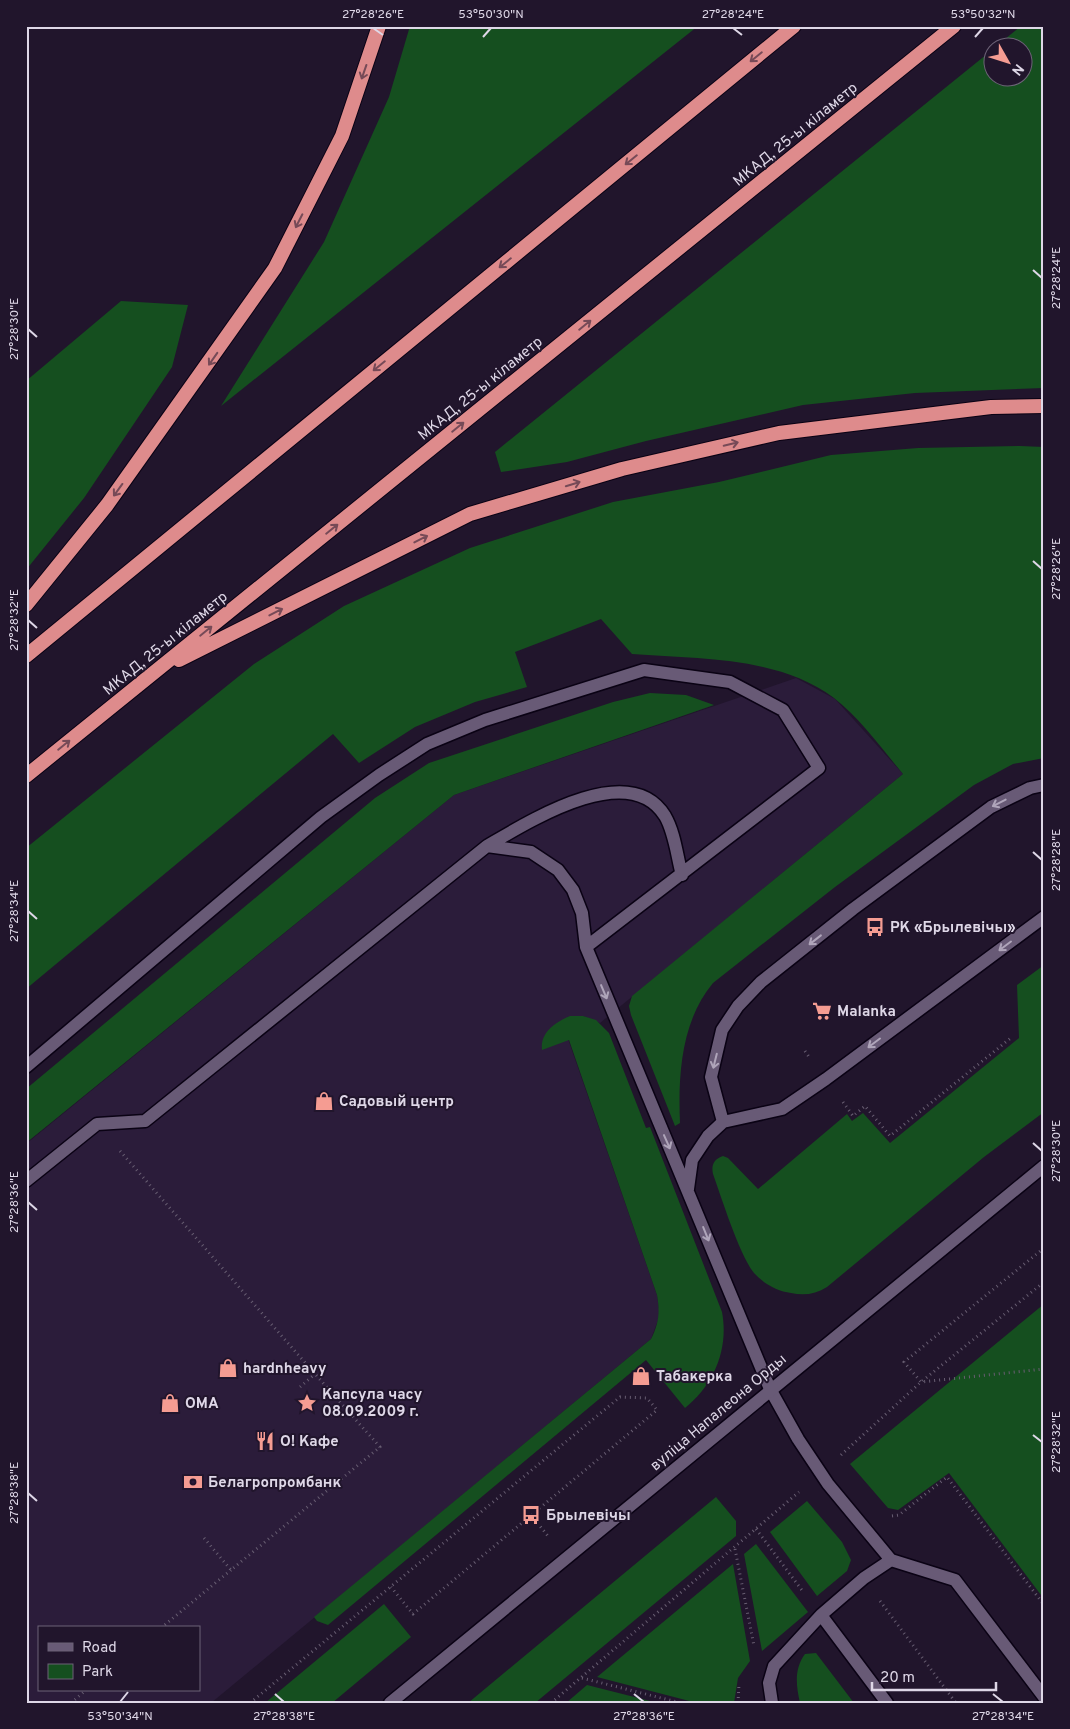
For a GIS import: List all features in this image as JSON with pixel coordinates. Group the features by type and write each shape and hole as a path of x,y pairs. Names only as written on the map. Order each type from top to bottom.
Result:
{"highway":[{"path":"26,605 107,506 275,268 342,136 379,26"},
{"path":"26,656 794,26"},
{"name":"МКАД, 25-ы кіламетр","path":"26,776 954,26"},
{"path":"154,673 480,511 622,469 778,433 991,407 1044,406"}],"street":[{"path":"26,1067 321,817 379,775 427,744 485,720 644,670 730,682 783,710 819,768 586,947"},
{"path":"723,1122 711,1077 722,1030 738,1006 761,982 853,909 991,807 1030,788 1044,786"},
{"path":"26,1180 97,1124 144,1121 487,846 535,819 593,796 620,792 644,796 665,816 682,875"},
{"path":"487,846 531,852 558,870 573,890 582,913 586,947 770,1389 828,1484 891,1560 955,1580 1044,1697"},
{"path":"688,1189 692,1160 708,1136 723,1122 782,1109 826,1080 1044,917"},
{"name":"вуліца Напалеона Орды","path":"390,1703 770,1389 1044,1166"},
{"path":"772,1703 769,1684 774,1666 821,1615 864,1578 891,1560"},
{"path":"821,1615 887,1703"}],"path":[{"path":"804,1051 853,1116 865,1106 890,1136 1012,1037"},
{"path":"97,1124 380,1448 163,1626"},
{"path":"1044,1248 904,1362 921,1382 1044,1369"},
{"path":"300,1387 315,1374"},
{"path":"250,1703 620,1397 647,1398 657,1410 413,1614 391,1587"},
{"path":"887,1516 899,1515 947,1478 1044,1605"},
{"path":"756,1529 809,1599"},
{"path":"204,1538 231,1570"},
{"path":"735,1548 755,1650"},
{"path":"864,1578 956,1703"},
{"path":"581,1678 681,1703"},
{"path":"738,1703 740,1680"},
{"path":"71,1703 84,1692"}],"shaded area":[{"path":"796,678 835,699 903,774 600,1023 583,1016 542,1049 568,1039 657,1295 660,1315 651,1339 211,1703 26,1703 26,1144 454,795"}],"green space":[{"path":"410,26 698,26 221,406 324,242 389,97"},
{"path":"1021,26 1044,26 1044,388 915,393 803,405 646,441 567,462 501,472 495,452 982,58 982,88 1032,88 1032,38 1006,38"},
{"path":"121,301 188,305 172,367 84,498 26,570 26,381"},
{"path":"1044,447 1044,758 1013,764 974,785 835,887 713,983 702,998 688,1032 681,1068 680,1123 675,1126 631,1015 629,1006 632,996 903,774 844,706 812,684 788,674 737,662 632,654 601,619 515,652 527,687 475,702 415,727 359,763 333,734 26,989 26,848 254,664 344,606 470,548 613,502 719,482 831,455 918,448"},
{"path":"650,693 686,695 714,705 454,795 26,1143 26,1089 375,798 429,763 613,702"},
{"path":"1044,965 1044,1112 984,1157 827,1287 814,1293 796,1294 776,1289 758,1277 748,1264 731,1226 713,1174 712,1168 715,1161 723,1156 728,1158 758,1189 847,1114 852,1121 863,1113 890,1143 1019,1038 1017,985"},
{"path":"570,1016 583,1016 596,1020 609,1033 646,1128 650,1127 722,1312 723,1339 717,1365 704,1389 685,1408 646,1360 328,1625 317,1621 314,1617 651,1339 654,1333 658,1317 657,1295 569,1040 542,1050 544,1038 550,1028"},
{"path":"1044,1304 1044,1599 949,1473 898,1510 888,1508 850,1464"},
{"path":"716,1497 736,1521 736,1536 535,1703 468,1703"},
{"path":"807,1501 842,1542 851,1560 847,1571 817,1596 770,1532"},
{"path":"756,1544 808,1612 762,1651 744,1554"},
{"path":"733,1564 750,1661 738,1678 734,1703 697,1703 597,1677"},
{"path":"384,1604 411,1637 332,1703 265,1703"},
{"path":"816,1653 854,1703 800,1703 797,1684 799,1665 805,1654"},
{"path":"587,1685 658,1703 566,1703"}],"place":[{"name":"РК «Брылевічы»","path":"875,927"},
{"name":"Malanka","path":"822,1011"},
{"name":"Садовый центр","path":"324,1101"},
{"name":"hardnheavy","path":"228,1368"},
{"name":"Табакерка","path":"641,1376"},
{"name":"ОМА","path":"170,1403"},
{"name":"Капсула часу 08.09.2009 г.","path":"307,1403"},
{"name":"О! Кафе","path":"265,1441"},
{"name":"Белагропромбанк","path":"193,1482"},
{"name":"Брылевічы","path":"531,1515"}]}
